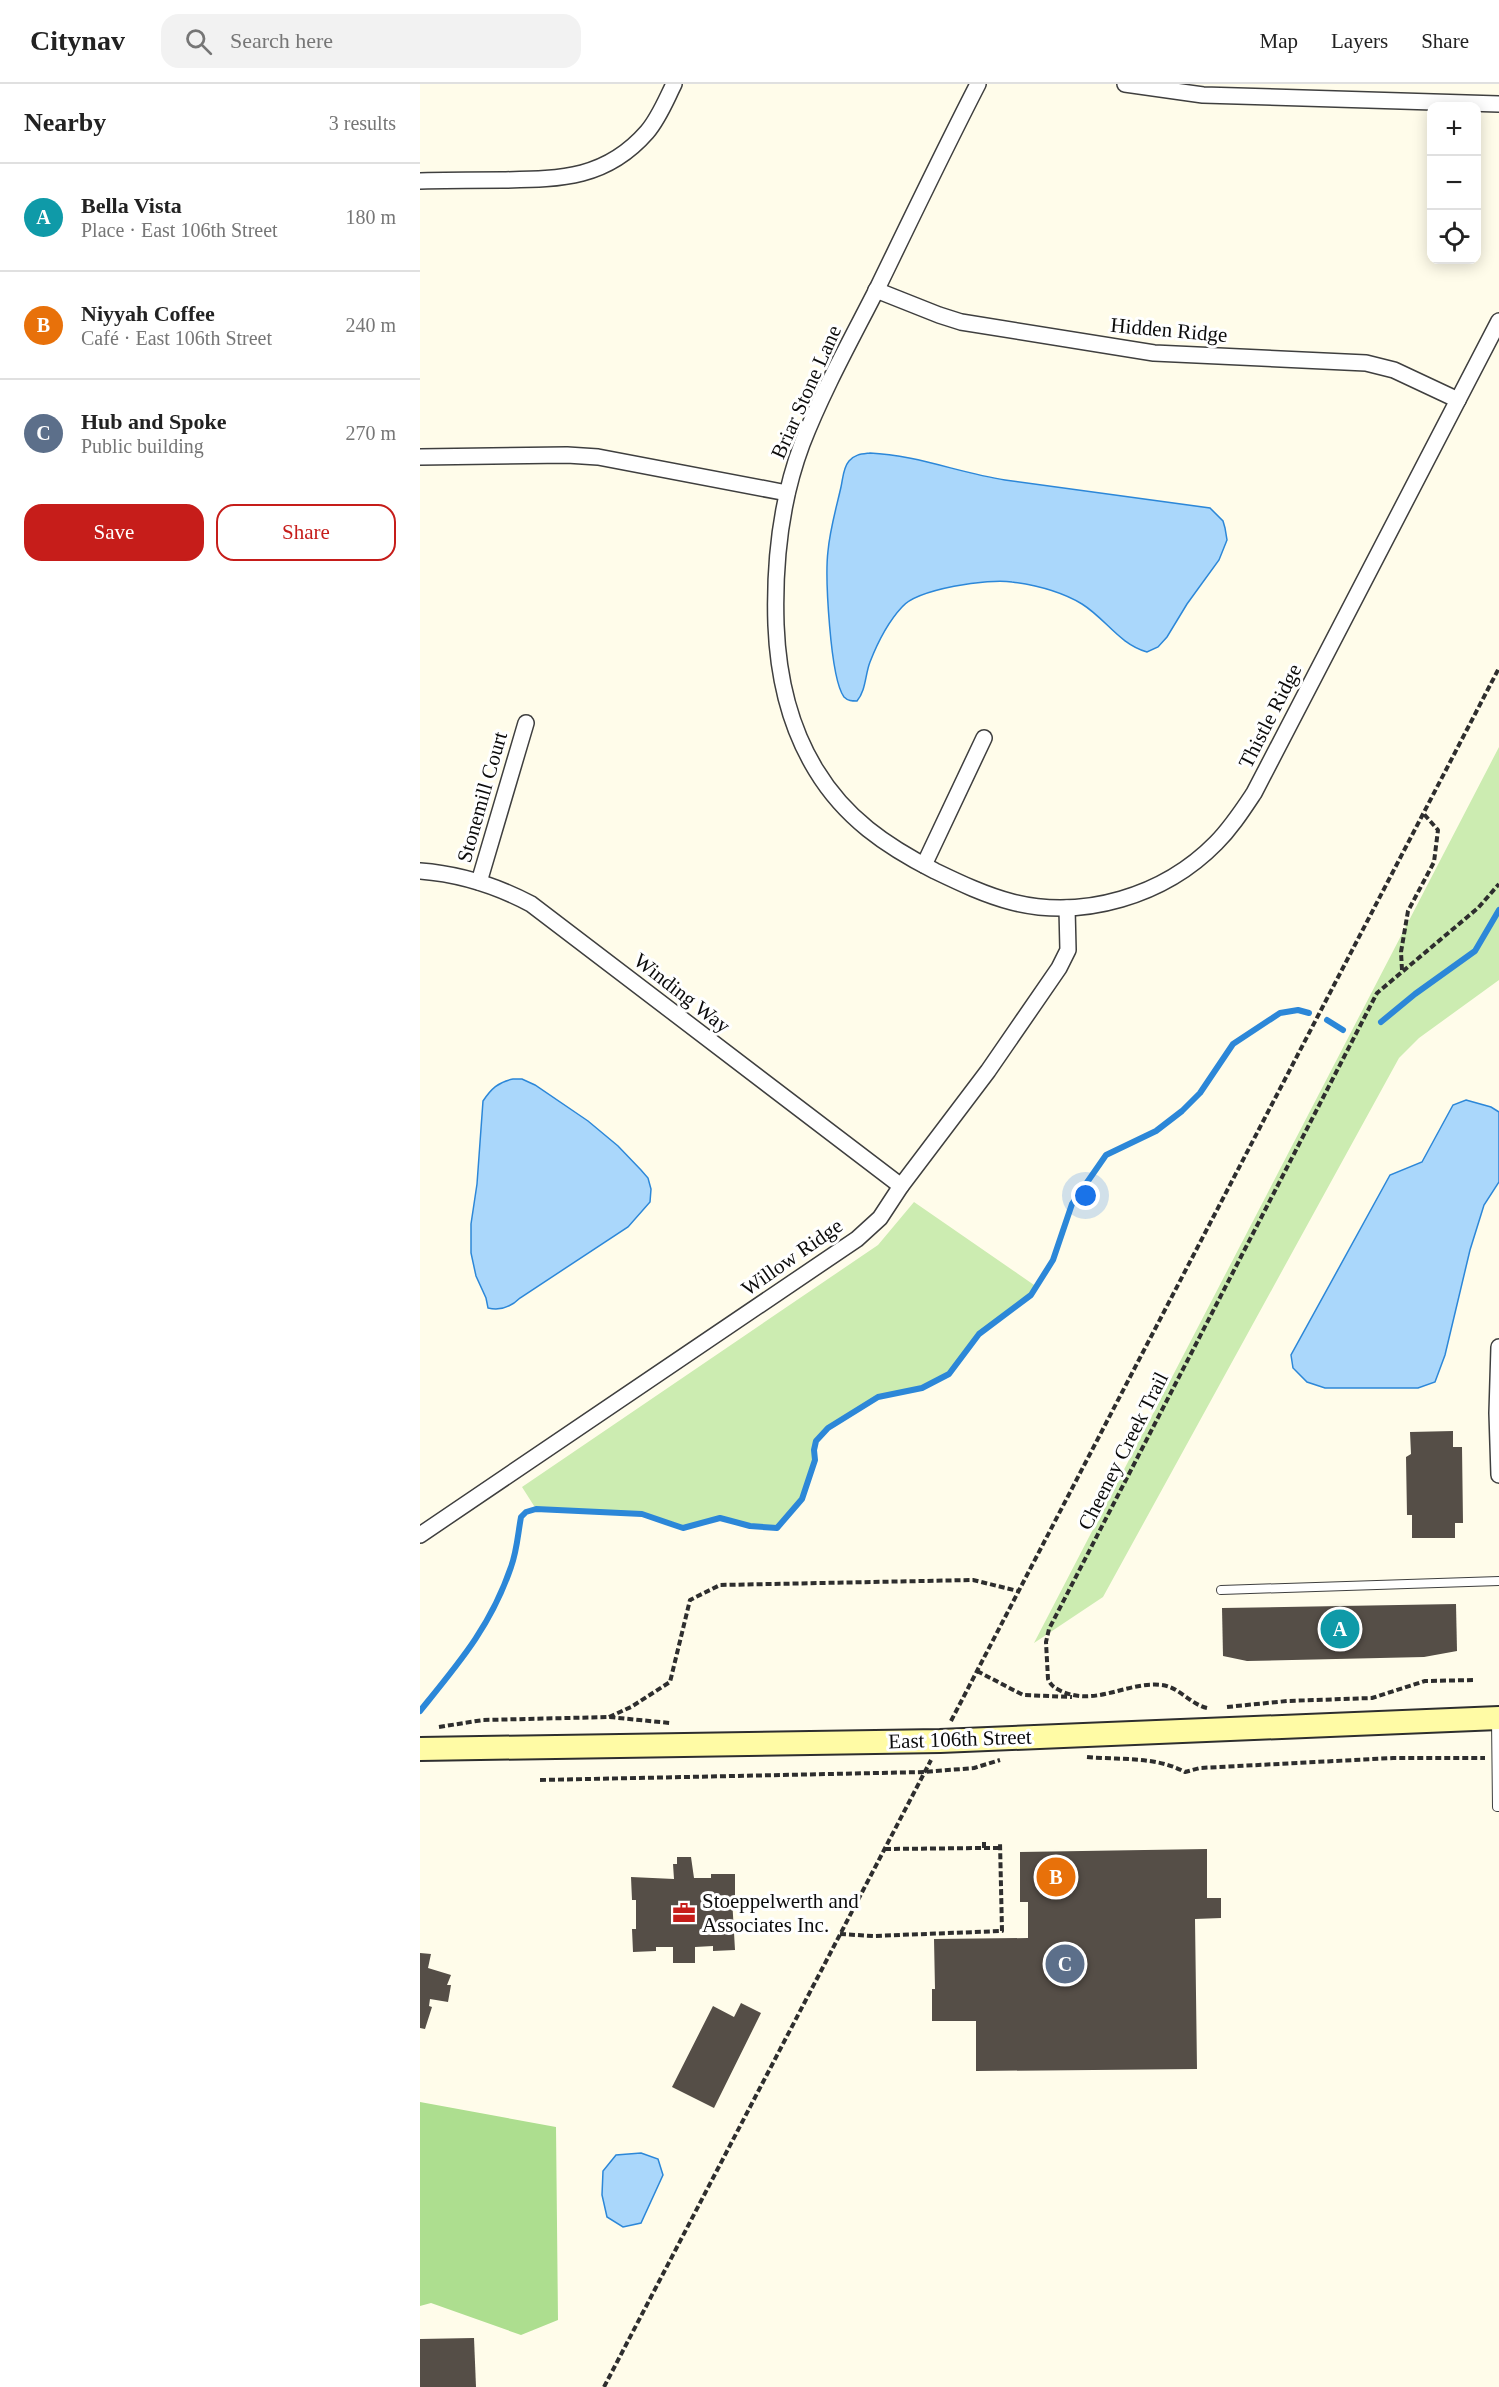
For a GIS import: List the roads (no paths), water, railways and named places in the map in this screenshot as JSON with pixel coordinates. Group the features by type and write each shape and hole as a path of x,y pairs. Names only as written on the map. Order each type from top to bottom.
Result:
{"main road":[{"name":"East 106th Street","path":"420,1749 940,1741 1497,1718"}],"street":[{"path":"420,181 542,179 579,175 595,170 622,155 647,132 659,115 674,84"},
{"name":"Briar Stone Lane","path":"924,865 885,844 835,796 815,769 793,722 782,678 776,624 780,537 787,493 809,426 978,84"},
{"path":"1125,84 1203,95 1284,91 1499,104"},
{"name":"Hidden Ridge","path":"876,290 961,322 1132,350 1200,356 1366,363 1394,370 1458,400"},
{"name":"Thistle Ridge","path":"924,865 970,888 1014,903 1067,908 1106,904 1139,893 1168,879 1214,846 1234,823 1254,793 1499,321"},
{"path":"420,457 567,455 598,457 787,493"},
{"name":"Stonemill Court","path":"479,882 526,723"},
{"path":"924,865 984,738"},
{"name":"Winding Way","path":"420,870 479,882 510,893 550,917 901,1186"},
{"name":"Willow Ridge","path":"420,1535 857,1239 880,1218 901,1186 988,1071 1059,968 1068,950 1067,908"},
{"path":"1499,1347 1497,1413 1499,1475"}],"lane":[{"path":"1221,1590 1499,1581"},
{"path":"1497,1718 1497,1807 1499,1807"}],"water":[{"path":"870,453 904,457 1005,480 1210,508 1223,521 1227,540 1219,560 1187,604 1167,637 1158,647 1147,652 1128,643 1091,610 1066,596 1039,587 1012,582 971,583 922,595 902,607 876,648 860,697 857,701 850,700 844,697 835,670 828,603 828,551 845,467 854,457"},
{"path":"513,1079 522,1079 535,1085 588,1121 618,1146 648,1178 651,1189 650,1202 628,1227 513,1304 506,1308 493,1309 488,1308 476,1276 471,1253 471,1224 477,1184 483,1101 495,1087"},
{"path":"1466,1100 1491,1107 1499,1112 1499,1182 1484,1205 1470,1250 1445,1355 1435,1382 1418,1388 1325,1388 1307,1382 1293,1368 1291,1355 1390,1175 1422,1162 1453,1105"},
{"path":"641,2153 658,2159 663,2175 641,2223 623,2227 607,2217 602,2195 603,2171 616,2155"}],"waterway":[{"path":"1381,1022 1415,994 1475,951 1499,910"},
{"path":"420,1711 461,1660 494,1608 511,1567 521,1517 526,1512 536,1509 642,1514 683,1528 720,1518 750,1526 777,1528 802,1499 815,1460 816,1441 828,1428 878,1397 922,1388 949,1374 979,1334 1031,1295 1053,1260 1072,1204 1106,1155 1156,1131 1182,1111 1200,1093 1233,1044 1280,1013 1298,1010 1309,1013"},
{"path":"1327,1020 1343,1030"}],"place":[{"name":"Bella Vista","path":"1340,1629"},
{"name":"Niyyah Coffee","path":"1056,1877"},
{"name":"Stoeppelwerth and Associates Inc.","path":"684,1913"},
{"name":"Hub and Spoke","path":"1065,1964"}]}
